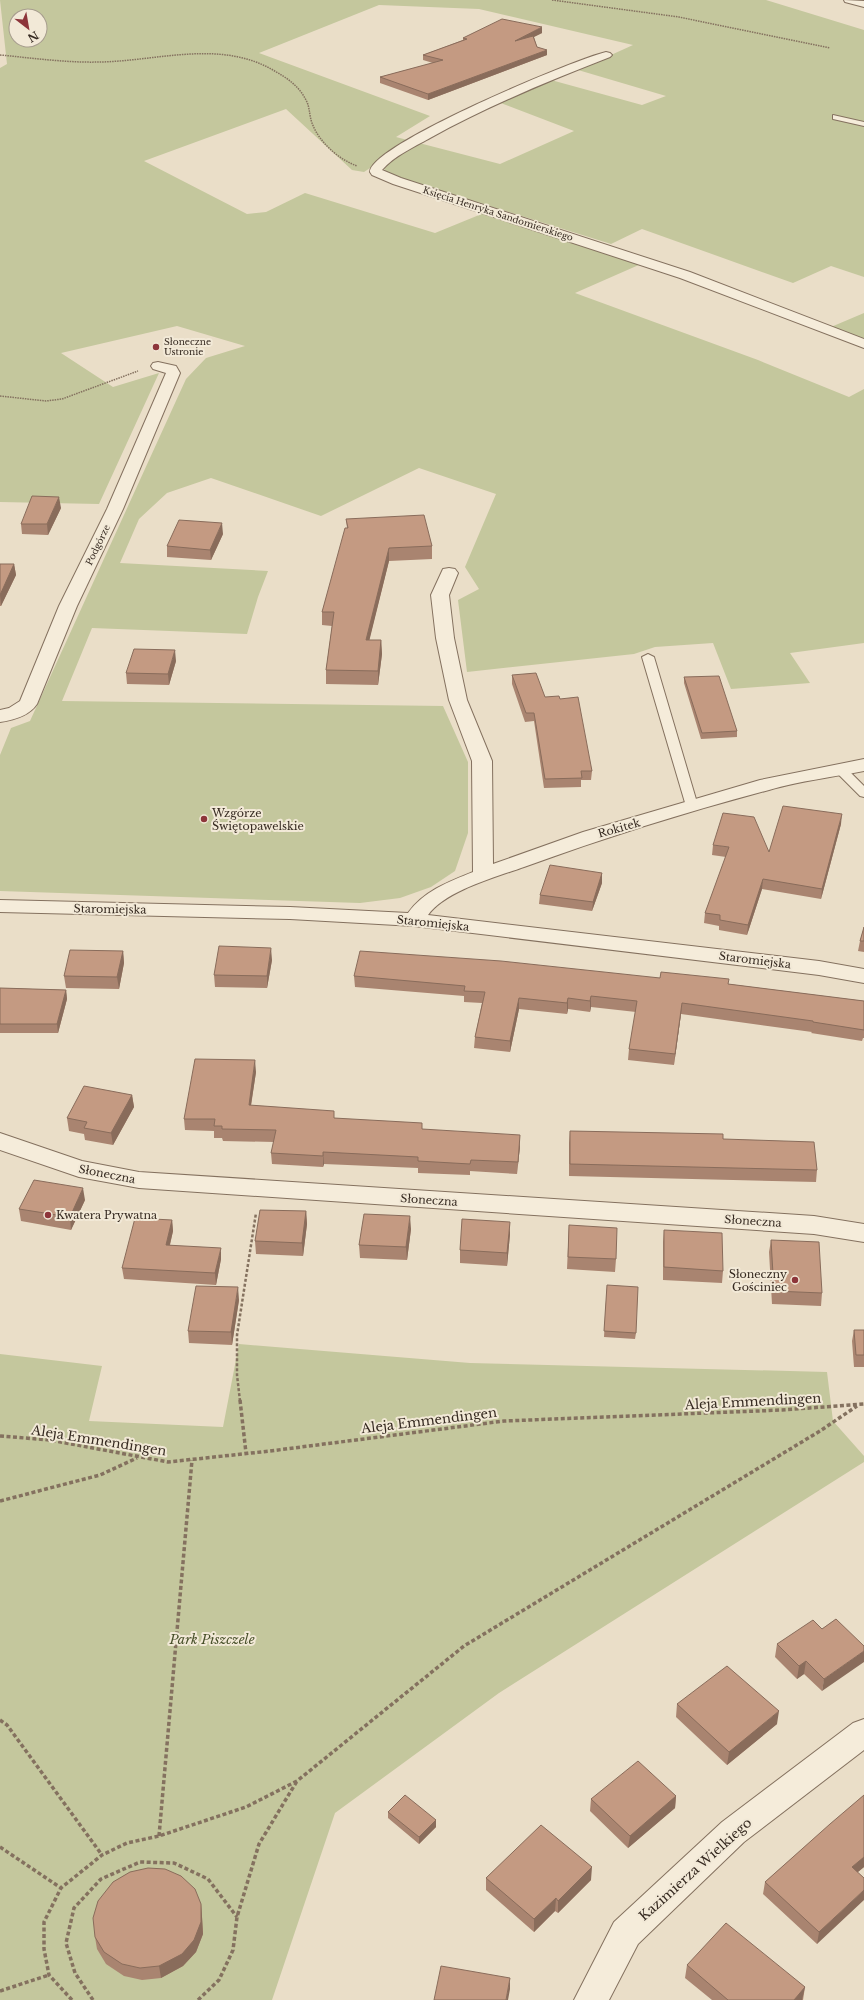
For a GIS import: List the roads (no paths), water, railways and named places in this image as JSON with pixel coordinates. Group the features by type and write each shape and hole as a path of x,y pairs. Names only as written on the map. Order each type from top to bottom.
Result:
{"street":[{"path":"849,0 864,4"},
{"name":"Księcia Henryka Sandomierskiego","path":"606,55 512,91 459,116 397,152 381,164 376,169 376,172 397,181 686,275 864,344"},
{"name":"Podgórze","path":"0,716 9,715 19,711 28,704 68,606 115,509 173,372 171,369 158,366"},
{"path":"449,573 440,594 445,638 458,700 482,761 483,875"},
{"name":"Rokitek","path":"414,920 424,906 445,891 483,875 590,836 767,784 864,765"},
{"name":"Staromiejska","path":"0,906 290,913 414,920 819,968 864,976"},
{"name":"Słoneczna","path":"0,1141 79,1169 138,1180 814,1225 864,1233"},
{"name":"Kazimierza Wielkiego","path":"591,2000 626,1933 733,1832 864,1732"}],"lane":[{"path":"836,117 864,124"},
{"path":"648,657 692,806"},
{"path":"840,769 864,793"}],"place":[{"name":"Słoneczne Ustronie","path":"156,347"},
{"name":"Wzgórze Świętopawelskie","path":"204,819"},
{"name":"Kwatera Prywatna","path":"48,1215"},
{"name":"Słoneczny Gościniec","path":"795,1280"}],"park label":[{"name":"Park Piszczele","path":"212,1639"}]}
